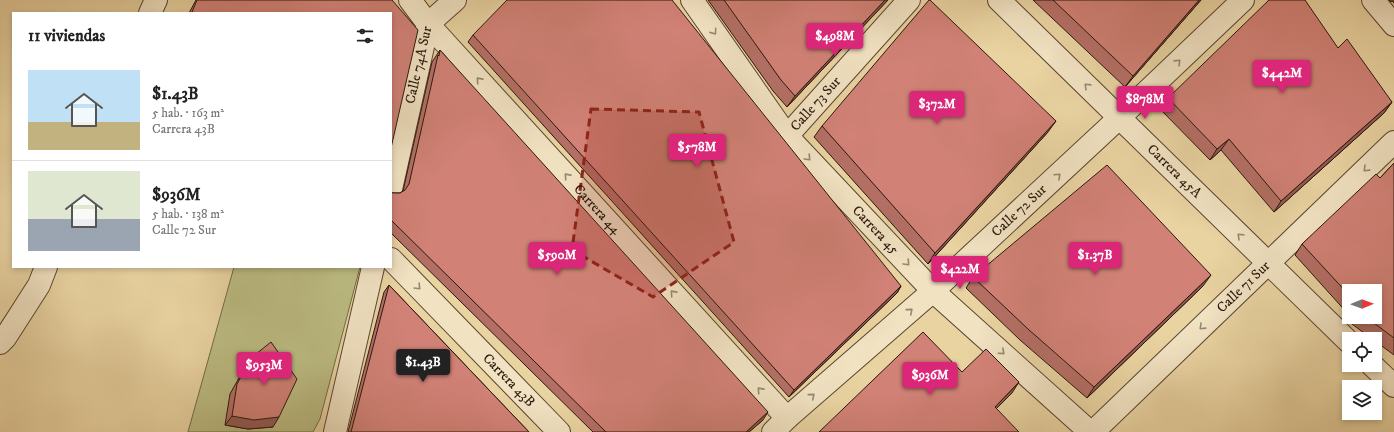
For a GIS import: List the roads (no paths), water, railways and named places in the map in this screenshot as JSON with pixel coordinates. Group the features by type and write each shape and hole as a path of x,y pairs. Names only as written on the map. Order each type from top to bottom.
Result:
{"street":[{"path":"150,12 156,0"},
{"name":"Carrera 44","path":"410,0 428,24 780,425"},
{"name":"Calle 74A Sur","path":"392,185 428,24 455,0"},
{"name":"Carrera 45","path":"692,0 787,136 933,291 1092,432"},
{"name":"Calle 73 Sur","path":"787,136 909,0"},
{"name":"Carrera 45A","path":"998,0 1342,335"},
{"name":"Calle 72 Sur","path":"780,425 933,291 1243,0"},
{"path":"1373,0 1394,25"},
{"name":"Calle 71 Sur","path":"1092,432 1394,142"},
{"name":"Carrera 43B","path":"392,260 559,432"},
{"path":"0,342 5,338 39,285 46,268"},
{"path":"335,432 373,268"},
{"path":"1379,372 1394,386"}]}
